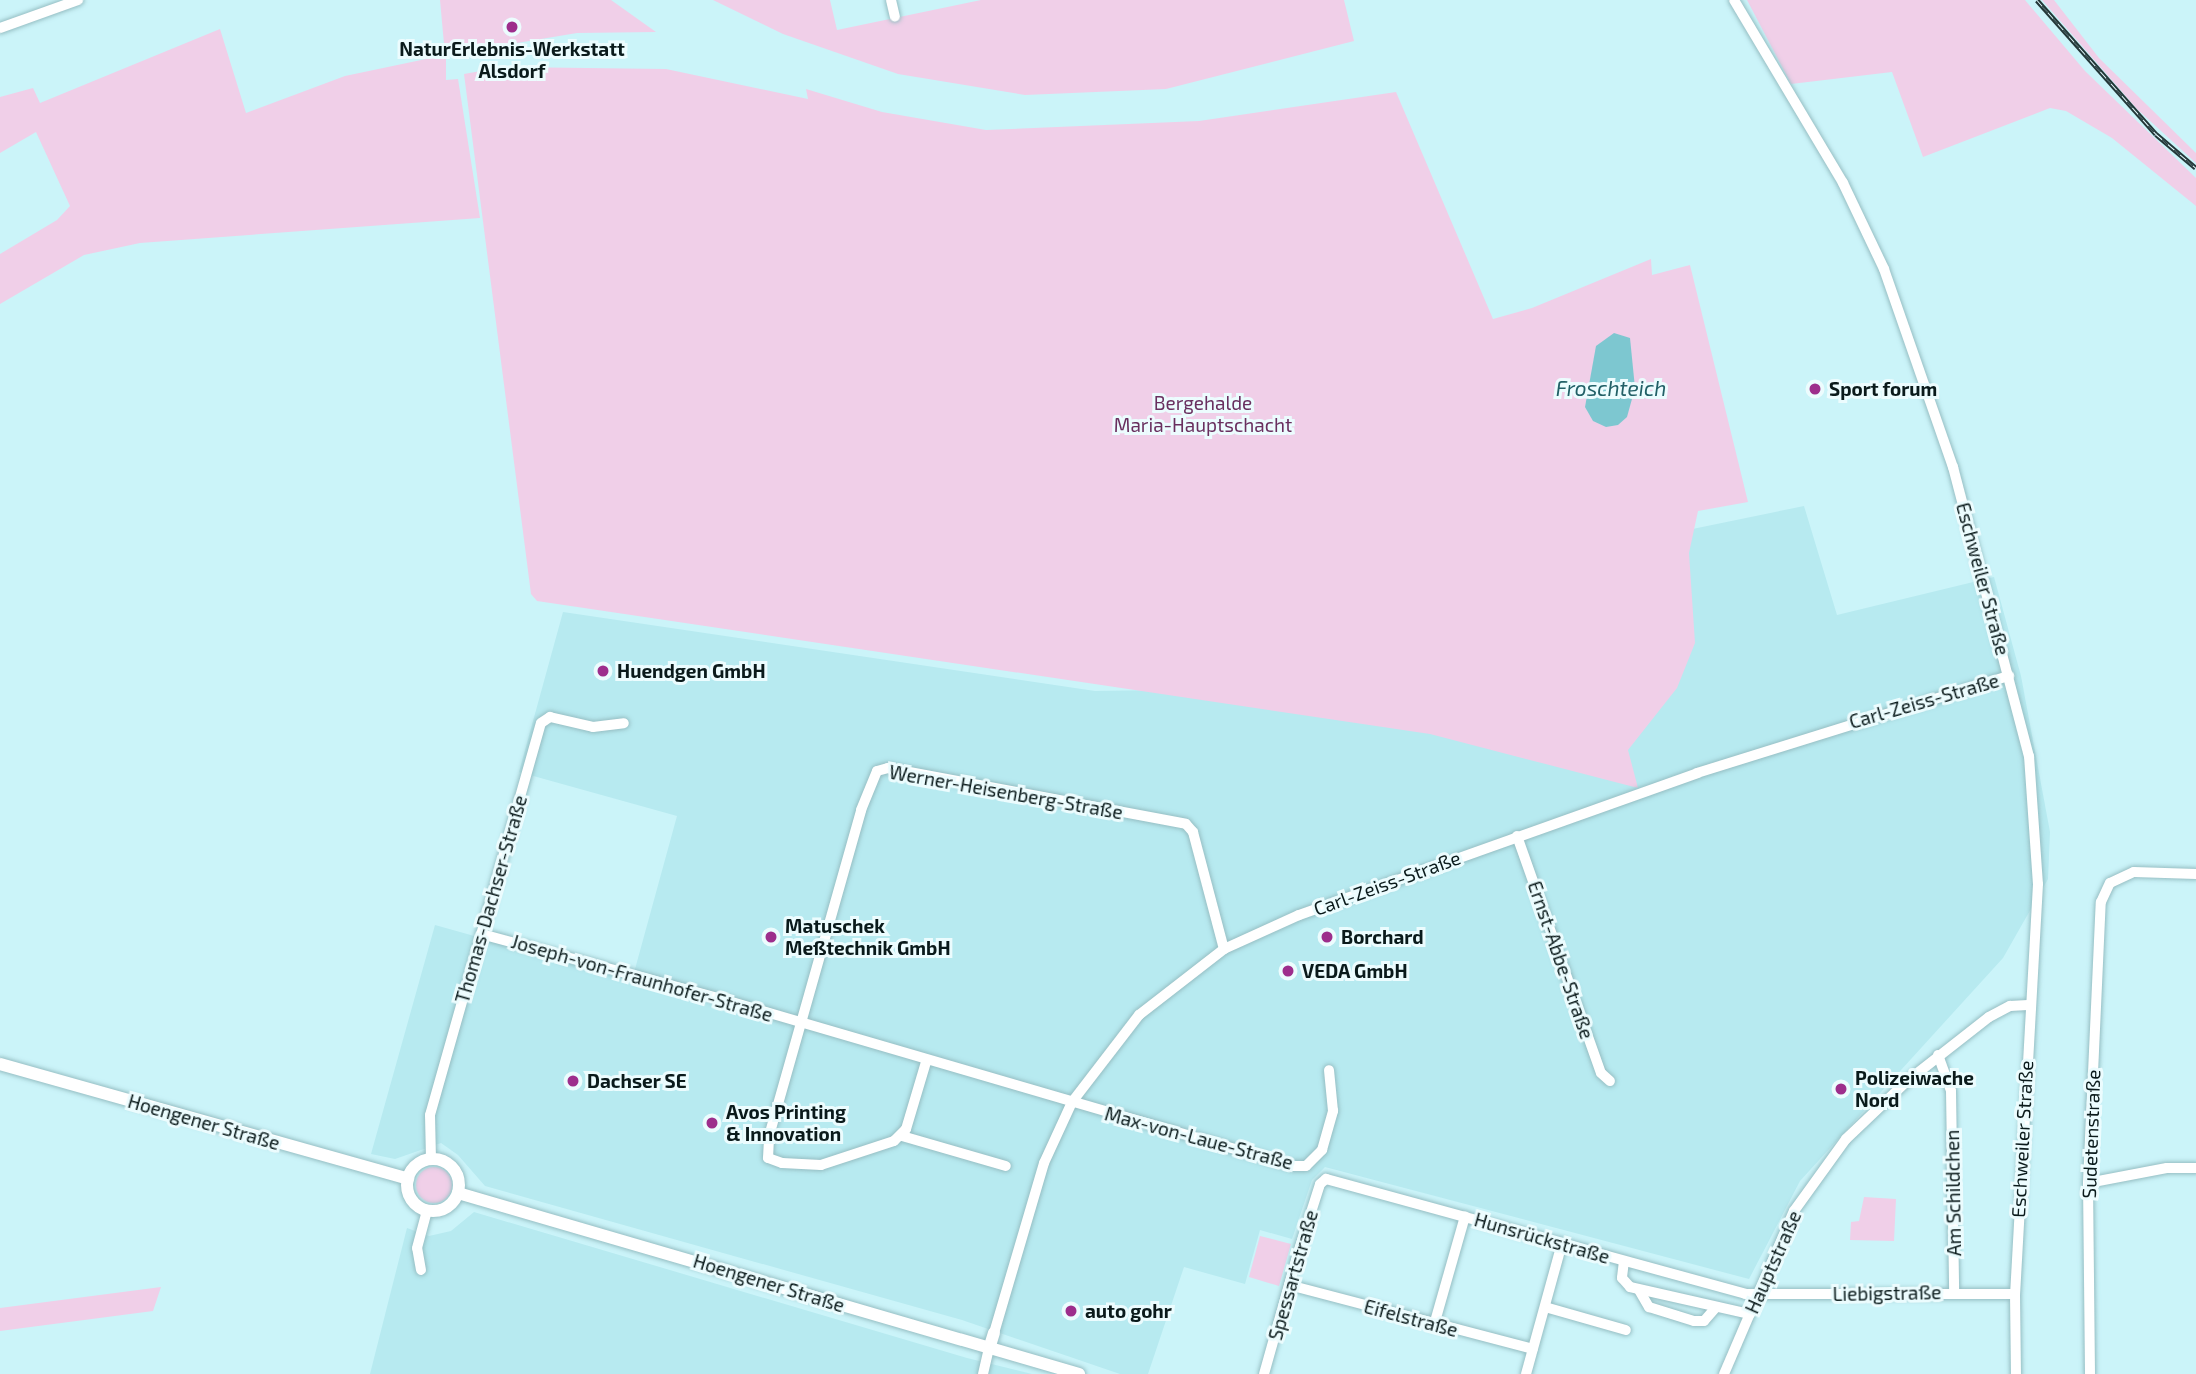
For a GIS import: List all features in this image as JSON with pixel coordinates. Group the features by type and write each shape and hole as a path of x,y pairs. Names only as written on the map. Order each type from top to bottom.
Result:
{"main road":[{"name":"Hoengener Straße","path":"0,1064 408,1179"},
{"path":"430,1159 454,1169 458,1193 446,1208 427,1210 411,1198 408,1179 413,1169 430,1159"},
{"name":"Hoengener Straße","path":"458,1193 1079,1374"},
{"name":"Carl-Zeiss-Straße","path":"989,1349 994,1333"}],"street":[{"path":"0,29 78,0"},
{"path":"891,0 895,17"},
{"name":"Eschweiler Straße","path":"1734,0 1758,45 1843,183 1884,269 1952,467 2010,676 2034,790 2038,884 2028,1006 2015,1294 2016,1374"},
{"name":"Carl-Zeiss-Straße","path":"994,1333 1044,1163 1072,1102 1139,1014 1224,949 1299,915 1517,836 1874,715 2010,676"},
{"name":"Thomas-Dachser-Straße","path":"430,1159 430,1115 544,719 593,727 624,723"},
{"name":"Werner-Heisenberg-Straße","path":"801,1026 869,786 877,771 888,768 1186,824 1193,832 1224,949"},
{"name":"Ernst-Abbe-Straße","path":"1517,836 1601,1073 1610,1081"},
{"name":"Sudetenstraße","path":"2090,1374 2088,1183 2104,894 2110,883 2134,873 2196,874"},
{"name":"Joseph-von-Fraunhofer-Straße","path":"481,934 725,1000 801,1026 1072,1102"},
{"name":"Hauptstraße","path":"1724,1374 1778,1243 1812,1181 1849,1135 1938,1055 2000,1010 2028,1006"},
{"path":"801,1026 769,1136 768,1158 782,1163 821,1165 902,1136 1006,1166"},
{"name":"Am Schildchen","path":"1938,1055 1951,1091 1954,1291"},
{"path":"902,1136 926,1062"},
{"name":"Max-von-Laue-Straße","path":"1072,1102 1277,1162 1306,1166 1322,1150 1333,1111 1329,1070"},
{"path":"2088,1183 2167,1168 2196,1168"},
{"name":"Hunsrückstraße","path":"1326,1179 1758,1295"},
{"name":"Spessartstraße","path":"1264,1374 1320,1184 1326,1179"},
{"path":"421,1270 417,1248 427,1210"},
{"path":"1434,1325 1465,1216"},
{"path":"1526,1374 1562,1243"},
{"path":"1625,1261 1623,1283 1639,1290 1750,1314"},
{"name":"Eifelstraße","path":"1289,1285 1534,1349"},
{"path":"1639,1290 1649,1307 1694,1321 1704,1321 1716,1307"},
{"name":"Liebigstraße","path":"1758,1295 1954,1291 2015,1294"},
{"path":"1545,1307 1626,1330"},
{"path":"983,1374 989,1349"}],"shaded area":[{"path":"1804,506 1837,615 1994,577 2021,676 2050,832 2048,879 2003,958 1800,1181 1749,1279 1325,1167 1312,1180 1292,1239 1260,1230 1245,1284 1184,1267 1148,1374 1120,1374 962,1320 485,1186 458,1155 441,1143 395,1159 371,1154 435,925 632,980 677,816 519,772 563,612 1095,691 1162,690 1673,533"},
{"path":"474,1212 967,1358 1032,1374 370,1374 407,1228 429,1236 451,1231"}],"green space":[{"path":"440,0 611,0 656,32 577,33 446,55 446,80 458,79 480,218 140,243 84,255 0,304 0,254 57,220 70,206 36,132 0,153 0,97 33,88 40,103 220,29 246,113 345,76 445,55"},
{"path":"713,0 830,0 837,30 981,0 1344,0 1354,41 1166,89 1025,95 898,74 783,34"},
{"path":"1747,0 2025,0 2085,71 2196,178 2196,206 2112,138 2066,111 2050,108 1923,157 1892,72 1791,84"},
{"path":"2042,0 2054,0 2099,58 2196,153 2196,163 2137,109"},
{"name":"Bergehalde Maria-Hauptschacht","path":"503,67 666,69 808,99 806,89 882,112 986,130 1199,121 1396,92 1493,319 1532,308 1651,259 1652,275 1690,265 1748,502 1698,511 1689,553 1695,643 1677,688 1628,750 1638,788 1430,734 537,601 531,594 464,74"},
{"path":"434,1167 446,1173 452,1185 446,1197 434,1203 422,1197 416,1185 422,1173"},
{"path":"1864,1197 1896,1199 1894,1241 1850,1240 1851,1222 1859,1221"},
{"path":"1260,1236 1291,1244 1279,1286 1249,1277"},
{"path":"161,1287 153,1311 0,1331 0,1308"}],"water":[{"name":"Froschteich","path":"1614,333 1630,338 1635,388 1627,417 1618,425 1606,427 1593,421 1585,407 1596,346"}],"railway":[{"path":"2037,0 2156,134 2196,168"}],"place":[{"name":"NaturErlebnis-Werkstatt Alsdorf","path":"512,27"},
{"name":"Sport forum","path":"1815,389"},
{"name":"Huendgen GmbH","path":"603,671"},
{"name":"Matuschek Meßtechnik GmbH","path":"771,937"},
{"name":"Borchard","path":"1327,937"},
{"name":"VEDA GmbH","path":"1288,971"},
{"name":"Dachser SE","path":"573,1081"},
{"name":"Polizeiwache Nord","path":"1841,1089"},
{"name":"Avos Printing & Innovation","path":"712,1123"},
{"name":"auto gohr","path":"1071,1311"}]}
